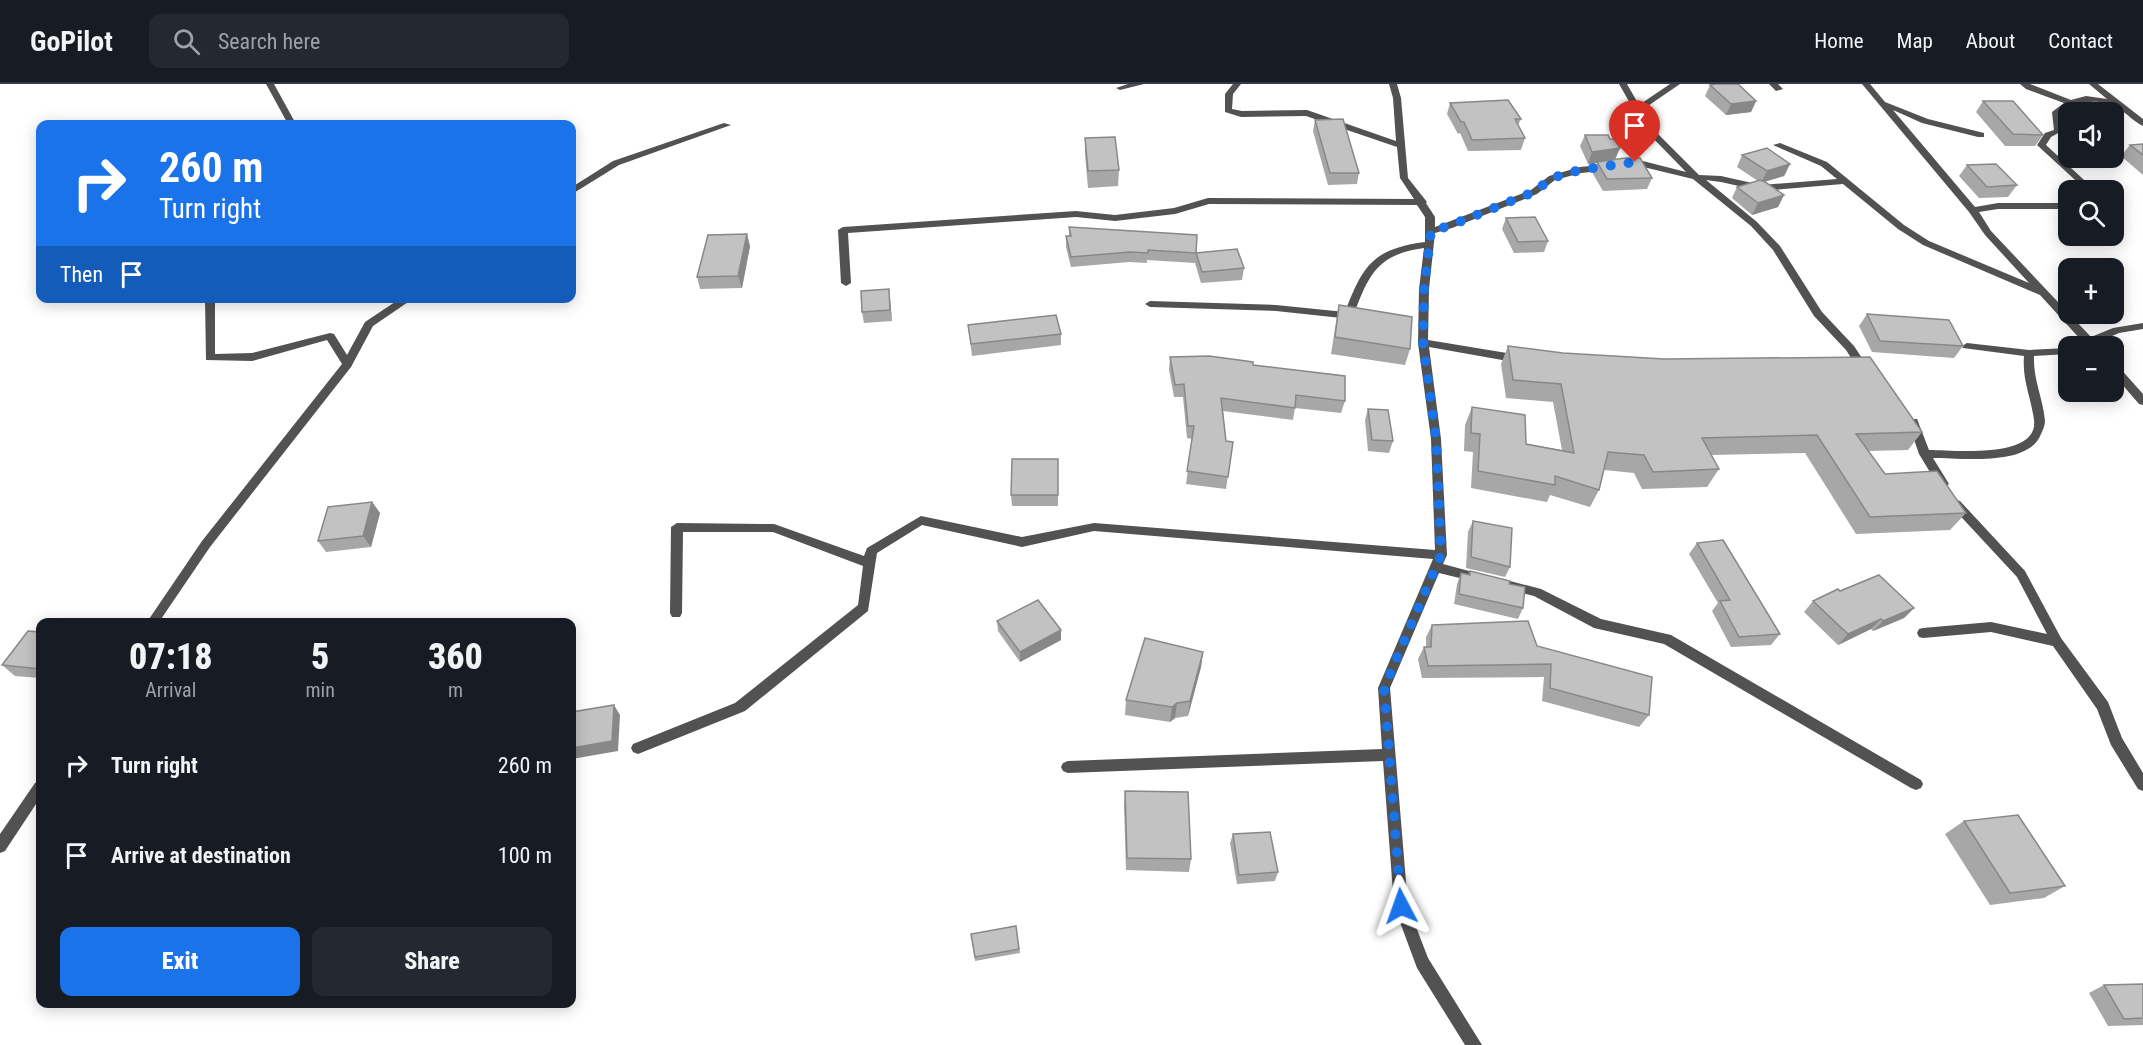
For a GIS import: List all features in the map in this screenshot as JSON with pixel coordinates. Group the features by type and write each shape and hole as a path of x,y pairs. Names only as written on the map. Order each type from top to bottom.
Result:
{"street":[{"path":"270,84 290,120"},
{"path":"1120,88 1140,84"},
{"path":"1237,84 1229,94 1228,110 1241,114 1307,113 1400,145"},
{"path":"1393,84 1397,98 1404,178 1430,217 1430,244 1419,335 1436,439 1439,561 1384,688 1401,906 1422,963 1474,1045"},
{"path":"1623,84 1649,129 1696,177 1754,224 1777,248 1818,314 1850,348 1859,369 1876,382"},
{"path":"1638,109 1676,84"},
{"path":"1866,84 1973,210 1988,233 2047,295 2080,336"},
{"path":"2024,84 2033,90 2060,97 2068,102 2093,97 2109,102"},
{"path":"2093,84 2115,102"},
{"path":"1881,102 1925,121 1981,135"},
{"path":"2124,108 2141,119"},
{"path":"2058,110 2056,112 2058,131 2048,135 2041,145 2058,160"},
{"path":"576,188 616,163 727,125"},
{"path":"1777,144 1824,165 1900,227 1926,243 2047,295"},
{"path":"1431,231 1534,192 1552,178 1580,170 1635,162 1696,177 1721,179 1761,188 1845,181"},
{"path":"2067,168 2080,180"},
{"path":"846,283 843,230 1076,214 1115,218 1175,210 1208,201 1422,202"},
{"path":"1973,210 1998,206 2058,206"},
{"path":"1150,304 1276,308 1354,317 1365,274 1379,258 1402,247 1430,244"},
{"path":"210,303 210,358 252,357 330,336 347,364"},
{"path":"156,618 206,544 347,364 369,324 401,303"},
{"path":"2105,336 2117,330 2143,326"},
{"path":"1419,335 1529,361"},
{"path":"1967,346 2029,353 2058,352"},
{"path":"1925,454 2004,454 2020,449 2034,439 2040,423 2028,373 2029,353"},
{"path":"2124,380 2143,401"},
{"path":"1904,409 1916,426 1925,454 1952,499 2021,574 2057,642 2103,706 2116,741 2143,785"},
{"path":"638,748 740,707 864,607 871,551 921,520 1022,542 1094,527 1439,561 1537,592 1598,624 1667,639 1916,783"},
{"path":"676,613 677,527 774,528 869,563"},
{"path":"1923,633 1991,627 2057,642"},
{"path":"1068,767 1389,755"},
{"path":"0,846 36,793"}],"building":[{"path":"1738,84 1756,101 1731,104 1710,85"},
{"path":"1508,100 1521,119 1515,119 1525,138 1472,140 1464,122 1461,122 1450,103"},
{"path":"1983,101 2013,101 2043,135 2013,134"},
{"path":"1343,119 1359,173 1330,173 1315,120"},
{"path":"1585,135 1608,135 1610,139 1615,139 1620,148 1592,152"},
{"path":"1115,137 1119,170 1088,171 1085,138"},
{"path":"2143,144 2143,155 2130,145"},
{"path":"1767,148 1790,164 1767,171 1742,155"},
{"path":"1640,158 1652,178 1607,179 1597,162"},
{"path":"1996,164 2017,185 1987,187 1967,165"},
{"path":"1760,180 1784,195 1758,203 1737,187"},
{"path":"1535,217 1548,241 1518,242 1506,218"},
{"path":"1069,227 1197,235 1196,253 1148,250 1148,253 1130,252 1071,257 1066,236 1071,236"},
{"path":"747,234 738,276 697,277 708,235"},
{"path":"1237,249 1244,268 1202,272 1196,253"},
{"path":"889,289 890,310 862,312 861,291"},
{"path":"1339,305 1412,317 1410,349 1335,337"},
{"path":"1867,314 1949,320 1963,346 1880,341"},
{"path":"1056,315 1061,334 971,344 968,325"},
{"path":"1508,346 1563,353 1664,359 1870,357 1922,432 1856,434 1885,474 1937,471 1966,513 1870,517 1817,435 1702,438 1719,469 1653,472 1644,455 1608,452 1599,490 1555,476 1555,485 1478,471 1480,434 1471,433 1472,407 1525,415 1526,444 1574,453 1561,384 1513,380"},
{"path":"1209,356 1253,362 1253,365 1345,376 1345,401 1296,395 1295,408 1221,398 1226,441 1233,442 1228,477 1187,471 1194,426 1188,426 1184,384 1175,385 1170,357"},
{"path":"1368,409 1388,410 1393,441 1372,440"},
{"path":"1012,459 1058,459 1058,495 1011,495"},
{"path":"372,502 363,536 318,541 328,507"},
{"path":"1473,521 1512,528 1510,567 1471,557"},
{"path":"1723,540 1780,634 1739,637 1720,601 1730,600 1697,543"},
{"path":"1470,571 1525,587 1523,608 1459,594 1461,573 1470,575"},
{"path":"1879,575 1914,608 1883,621 1881,619 1848,634 1813,601 1838,589 1840,591"},
{"path":"1038,600 1061,630 1020,652 997,621"},
{"path":"1528,621 1537,646 1652,677 1649,715 1550,688 1551,664 1428,666 1424,647 1431,647 1432,625"},
{"path":"28,631 36,632 36,669 2,665"},
{"path":"1145,638 1203,652 1190,701 1177,703 1172,707 1126,700"},
{"path":"614,705 612,741 576,747 576,711"},
{"path":"1125,791 1188,792 1191,859 1127,858"},
{"path":"2018,815 2065,886 2010,893 1964,821"},
{"path":"1270,832 1278,872 1239,875 1233,834"},
{"path":"1016,926 1019,949 975,957 971,934"},
{"path":"2143,984 2143,1018 2124,1019 2104,985"}],"route":[{"path":"1401,906 1384,688 1441,555 1436,439 1423,343 1424,289 1431,231 1534,192 1552,178 1580,170 1635,162"}]}
